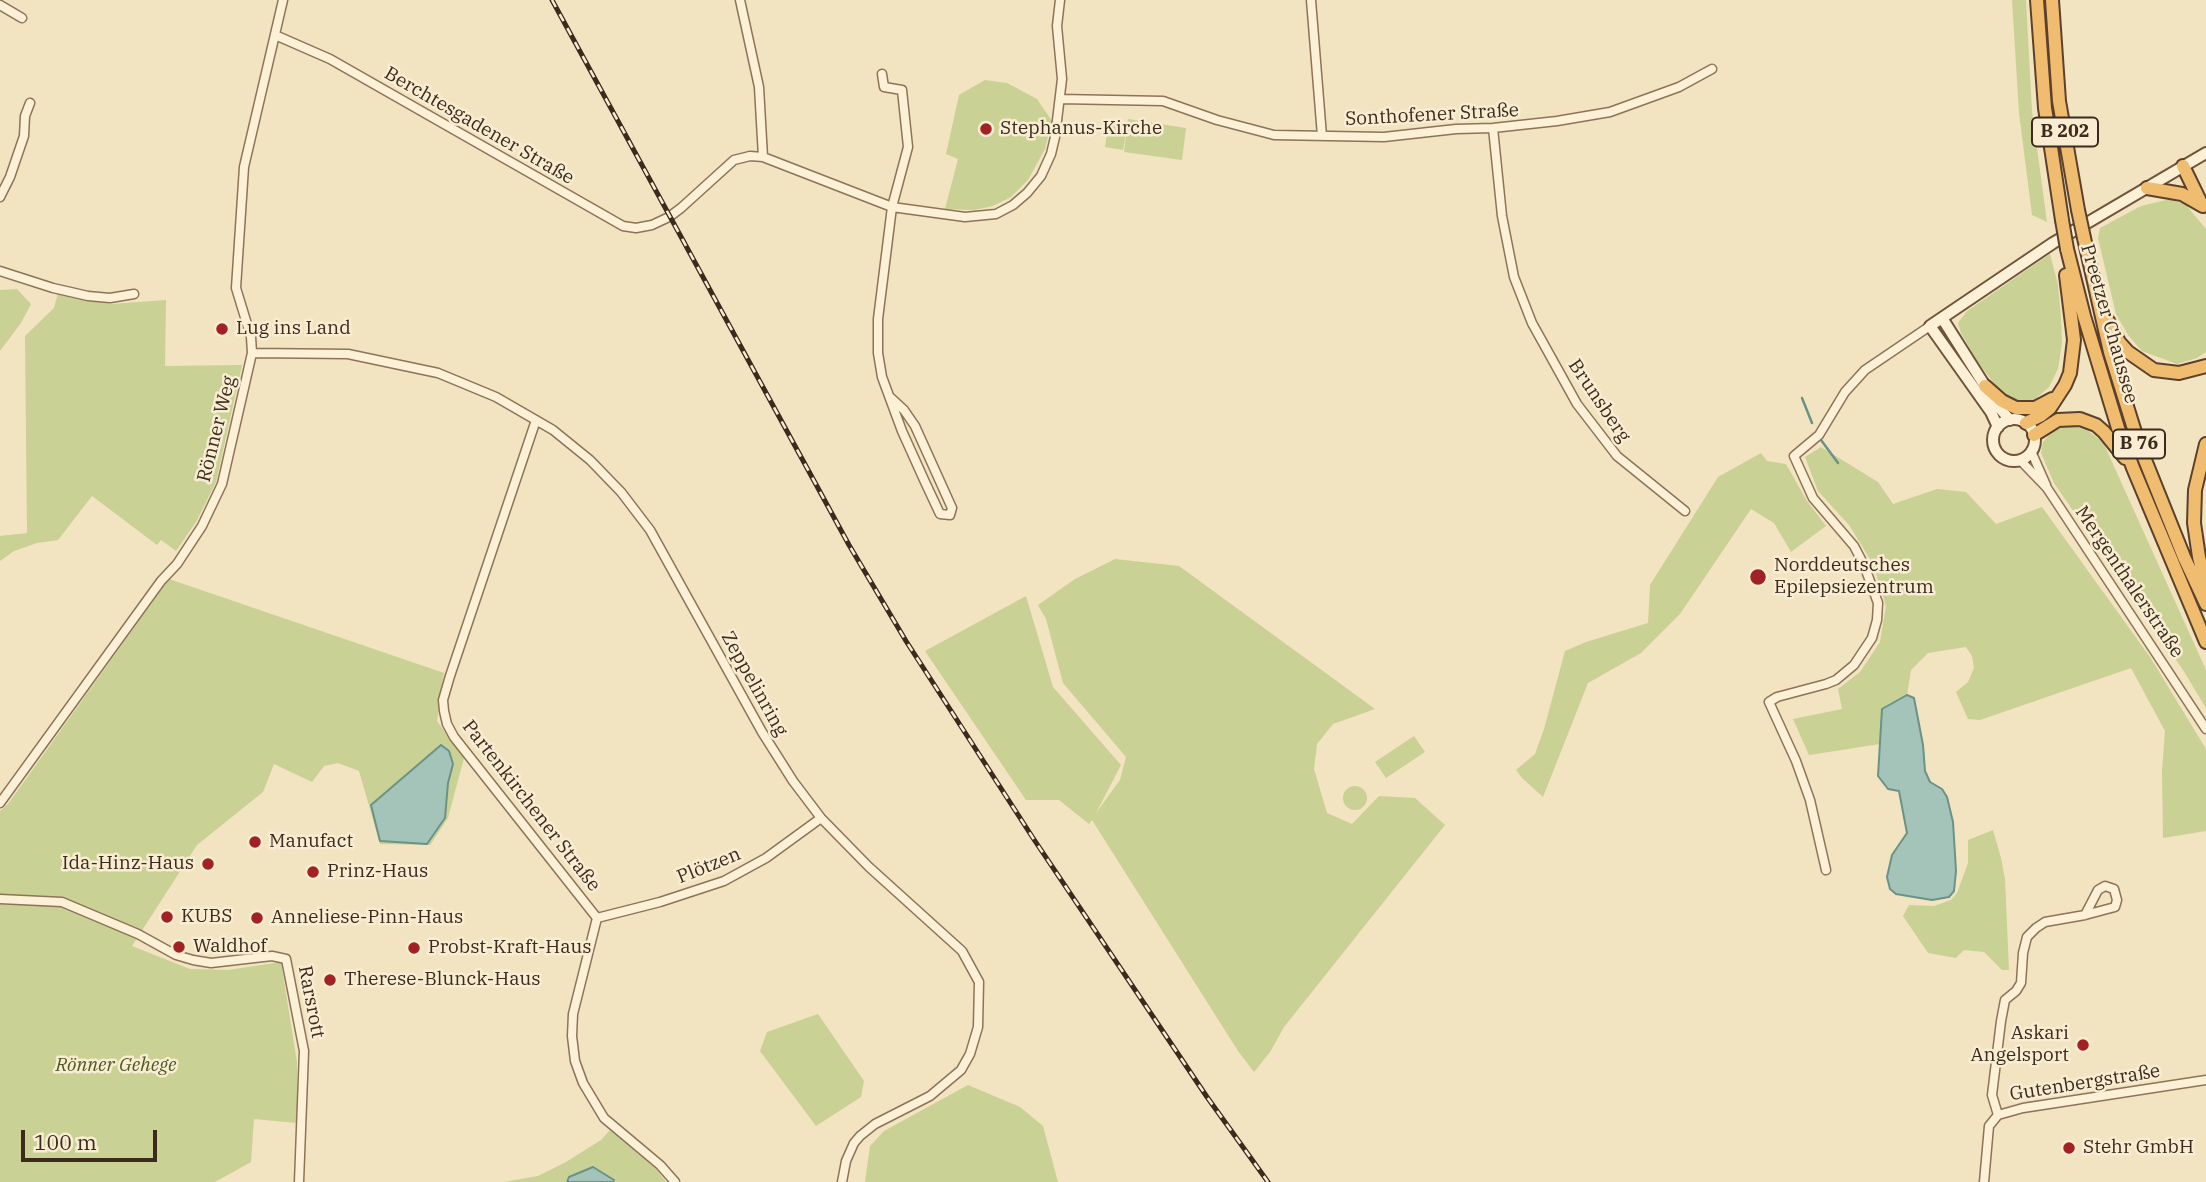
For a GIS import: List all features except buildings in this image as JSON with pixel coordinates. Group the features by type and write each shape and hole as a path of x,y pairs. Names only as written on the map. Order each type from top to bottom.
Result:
{"highway":[{"name":"Preetzer Chaussee","path":"2037,0 2045,108 2067,248 2104,386 2133,468 2206,642"},
{"name":"Preetzer Chaussee","path":"2052,0 2059,101 2078,210 2110,352 2139,445 2184,558 2206,604"},
{"path":"2183,166 2204,209"},
{"path":"2147,188 2182,194 2204,209"},
{"name":"B 76","path":"2026,423 2045,412 2065,385 2070,373 2074,340 2064,261 2067,248"},
{"name":"B 76","path":"2093,277 2110,327 2119,342 2141,362 2154,370 2167,373 2189,372 2206,366"},
{"path":"1985,386 2002,401 2016,408 2035,408 2056,398"},
{"name":"B 76","path":"2034,435 2058,420 2070,418 2088,421 2104,432 2133,468"},
{"path":"2206,444 2195,490 2194,523 2206,587"}],"main road":[{"path":"1998,427 1991,412 1930,326 2053,243 2206,153"},
{"path":"1942,318 1997,407 2010,419 2026,423 2034,435 2035,442 2031,452 2020,460 2009,460 1998,453 1993,440 1998,427 2010,419"}],"street":[{"name":"Rönner Weg","path":"0,803 161,581 177,564 202,526 222,484 252,353 251,337 236,288 244,167 283,0"},
{"path":"740,0 759,87 763,157 892,207 965,218 996,214 1013,205 1041,176 1051,154 1062,79 1058,26 1060,0"},
{"path":"1311,0 1322,136"},
{"path":"0,5 22,18"},
{"name":"Berchtesgadener Straße","path":"275,35 330,58 623,226 636,228 652,225 669,217 734,160 750,156 763,157"},
{"name":"Sonthofener Straße","path":"1060,99 1163,101 1216,120 1274,135 1384,137 1557,121 1611,112 1679,87 1712,69"},
{"path":"882,74 884,88 902,90 908,147 892,207 878,319 878,353 882,377 908,444 940,514 950,515 952,508 915,426 891,398"},
{"path":"0,197 24,136 25,116 30,103"},
{"name":"Brunsberg","path":"1493,128 1502,216 1514,278 1532,323 1577,404 1617,456 1685,510"},
{"path":"0,271 52,288 88,296 110,298 134,294"},
{"path":"1826,870 1810,800 1796,761 1769,702 1777,697 1826,684 1854,665 1872,638 1878,603 1854,546 1813,498 1794,456 1819,435 1845,392 1865,370 1930,326"},
{"name":"Zeppelinring","path":"252,353 348,354 438,373 467,384 536,420 590,460 621,492 650,530 762,732 793,781 821,818 869,867 962,951 979,982 978,1027 970,1054 961,1070 930,1096 875,1124 860,1136 846,1161 842,1182"},
{"name":"Partenkirchener Straße","path":"536,420 450,676 443,700 444,711 454,737 597,918 573,1014 575,1061 583,1083 604,1118 660,1165 675,1182"},
{"name":"Mergenthalerstraße","path":"2031,452 2047,488"},
{"name":"Mergenthalerstraße","path":"2020,460 2047,488 2206,729"},
{"name":"Plötzen","path":"597,918 660,902 724,881 766,858 821,818"},
{"name":"Rarsrott","path":"0,899 62,902 138,934 176,955 193,960 211,963 272,956 286,959 304,1051 299,1182"},
{"path":"1997,1115 1992,1095 2001,1021 2005,1000 2021,983 2027,937 2045,922 2085,915"},
{"name":"Gutenbergstraße","path":"1984,1182 1989,1126 1997,1115 2022,1108 2206,1080"}],"green space":[{"path":"2012,0 2026,0 2032,111 2047,222 2032,215 2019,113"},
{"path":"985,80 1007,83 1037,99 1052,121 1045,149 1028,180 1011,197 993,206 974,210 945,209 958,159 946,154 959,95"},
{"path":"1128,119 1186,128 1182,160 1124,152 1127,129 1123,150 1105,147 1109,121 1127,124"},
{"path":"2170,199 2186,205 2206,229 2206,352 2197,358 2177,364 2142,351 2128,335 2116,314 2098,238 2100,228 2141,206"},
{"path":"2050,254 2058,285 2061,317 2062,343 2058,369 2049,387 2034,400 2011,401 1998,389 1978,362 1958,323 1967,311"},
{"path":"17,289 31,304 21,323 0,351 0,290"},
{"path":"58,293 111,304 166,300 165,366 242,365 216,482 196,522 176,551 161,540 157,545 92,496 58,540 37,543 14,551 0,561 0,536 27,533 25,336 54,308"},
{"path":"2063,427 2087,430 2103,442 2206,670 2206,708 2183,670 2054,483 2041,453 2043,442 2050,434"},
{"path":"1821,447 1878,482 1893,504 1937,489 1966,492 1996,524 2042,507 2150,657 2206,749 2206,831 2163,838 2162,771 2165,731 2131,668 1980,720 1968,719 1956,692 1968,682 1974,668 1972,656 1966,647 1928,653 1911,670 1907,695 1882,709 1880,744 1809,755 1793,719 1842,709 1838,689 1860,672 1880,642 1886,606 1873,564 1849,525 1818,491 1805,457"},
{"path":"1761,453 1767,461 1786,464 1807,501 1826,526 1791,552 1774,523 1751,509 1680,614 1641,653 1588,683 1543,797 1516,770 1535,754 1565,651 1648,623 1650,585 1718,477"},
{"path":"1115,559 1179,566 1375,709 1333,724 1317,744 1314,769 1327,813 1352,824 1379,796 1415,798 1445,825 1284,1027 1270,1052 1254,1072 1238,1051 1092,820 1089,824 1059,800 1026,800 925,651 1026,596 1053,687 1121,765 1096,813 1120,780 1126,757 1063,683 1046,619 1038,605 1075,579"},
{"name":"Rönner Gehege","path":"169,579 444,673 437,721 464,758 448,818 430,845 380,844 359,771 338,763 324,766 312,782 274,764 263,792 197,845 132,946 190,969 228,970 281,962 297,1062 297,1123 254,1119 251,1162 215,1182 0,1182 0,811 8,804","holes":["453,764 448,783 371,805 400,782"]},
{"path":"1414,736 1425,752 1386,778 1375,762"},
{"path":"1355,786 1363,790 1367,798 1363,806 1355,810 1347,806 1343,798 1347,790"},
{"path":"1993,830 2005,879 2009,970 2002,970 1984,952 1964,950 1956,958 1928,953 1903,916 1909,905 1934,906 1951,900 1957,893 1968,863 1968,840"},
{"path":"818,1014 864,1081 861,1097 816,1126 760,1051 767,1032"},
{"path":"968,1085 1020,1107 1043,1126 1058,1182 865,1182 870,1146 884,1131"},
{"path":"610,1130 656,1169 666,1182 504,1182 538,1176 601,1140"}],"water":[{"path":"1907,695 1914,698 1925,771 1930,782 1942,789 1947,797 1953,822 1956,871 1954,891 1949,897 1932,900 1896,894 1890,889 1887,877 1892,855 1907,833 1899,791 1888,789 1878,776 1882,709"},
{"path":"441,745 449,751 453,764 448,783 445,818 427,844 380,841 371,805"},
{"path":"593,1167 614,1180 613,1182 567,1182 569,1177"}],"waterway":[{"path":"1802,398 1812,423"},
{"path":"1821,440 1838,463"}],"railway":[{"path":"552,0 849,545 906,641 1033,838 1207,1097 1268,1182"}],"place":[{"name":"Stephanus-Kirche","path":"986,129"},
{"name":"Lug ins Land","path":"222,329"},
{"name":"Norddeutsches Epilepsiezentrum","path":"1758,577"},
{"name":"Manufact","path":"255,842"},
{"name":"Ida-Hinz-Haus","path":"208,864"},
{"name":"Prinz-Haus","path":"313,872"},
{"name":"KUBS","path":"167,917"},
{"name":"Anneliese-Pinn-Haus","path":"257,918"},
{"name":"Waldhof","path":"179,947"},
{"name":"Probst-Kraft-Haus","path":"414,948"},
{"name":"Therese-Blunck-Haus","path":"330,980"},
{"name":"Askari Angelsport","path":"2083,1045"},
{"name":"Stehr GmbH","path":"2069,1148"}]}
